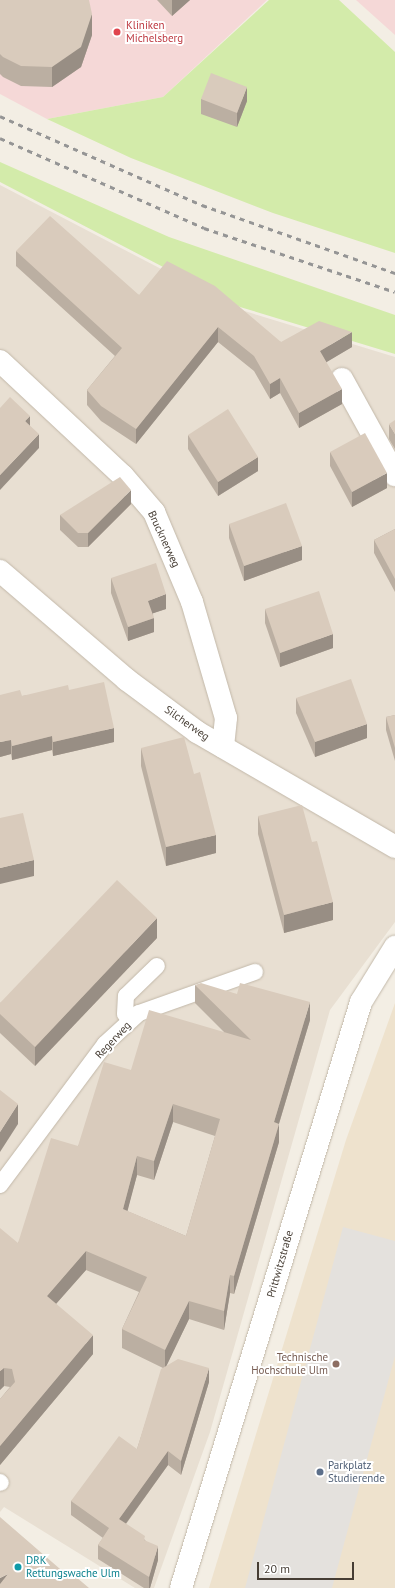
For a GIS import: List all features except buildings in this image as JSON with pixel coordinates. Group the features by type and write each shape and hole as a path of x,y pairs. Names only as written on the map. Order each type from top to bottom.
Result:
{"street":[{"name":"Brucknerweg","path":"0,361 123,476 154,512 192,602 226,718 223,747"},
{"path":"342,379 395,475"},
{"name":"Silcherweg","path":"0,571 127,680 223,747 395,847"},
{"name":"Prittwitzstraße","path":"181,1588 361,1002 395,947"}],"lane":[{"path":"131,1020 125,1014 126,996 157,966"},
{"name":"Regerweg","path":"0,1185 105,1044 139,1013 255,972"}],"shaded area":[{"name":"Kliniken Michelsberg","path":"0,0 267,0 163,97 47,119 0,94"},
{"path":"356,0 395,0 395,35"},
{"path":"0,185 238,309 395,357 395,922 330,1010 210,1432 154,1588 135,1588 4,1507 0,1512"},
{"name":"Technische Hochschule Ulm","path":"395,1003 395,1588 209,1588 346,1140"},
{"name":"Parkplatz Studierende","path":"343,1227 395,1241 395,1356 332,1588 245,1588"}],"green space":[{"path":"269,0 339,0 395,52 395,253 273,213 131,158 47,119 163,97"},
{"path":"0,162 169,237 395,315 395,354 240,307 0,182"}],"railway":[{"path":"0,116 202,205 395,273"},
{"path":"0,138 204,228 395,292"}],"place":[{"name":"Kliniken Michelsberg","path":"117,32"},
{"name":"Technische Hochschule Ulm","path":"336,1364"},
{"name":"Parkplatz Studierende","path":"320,1472"},
{"name":"DRK Rettungswache Ulm","path":"18,1567"}]}
